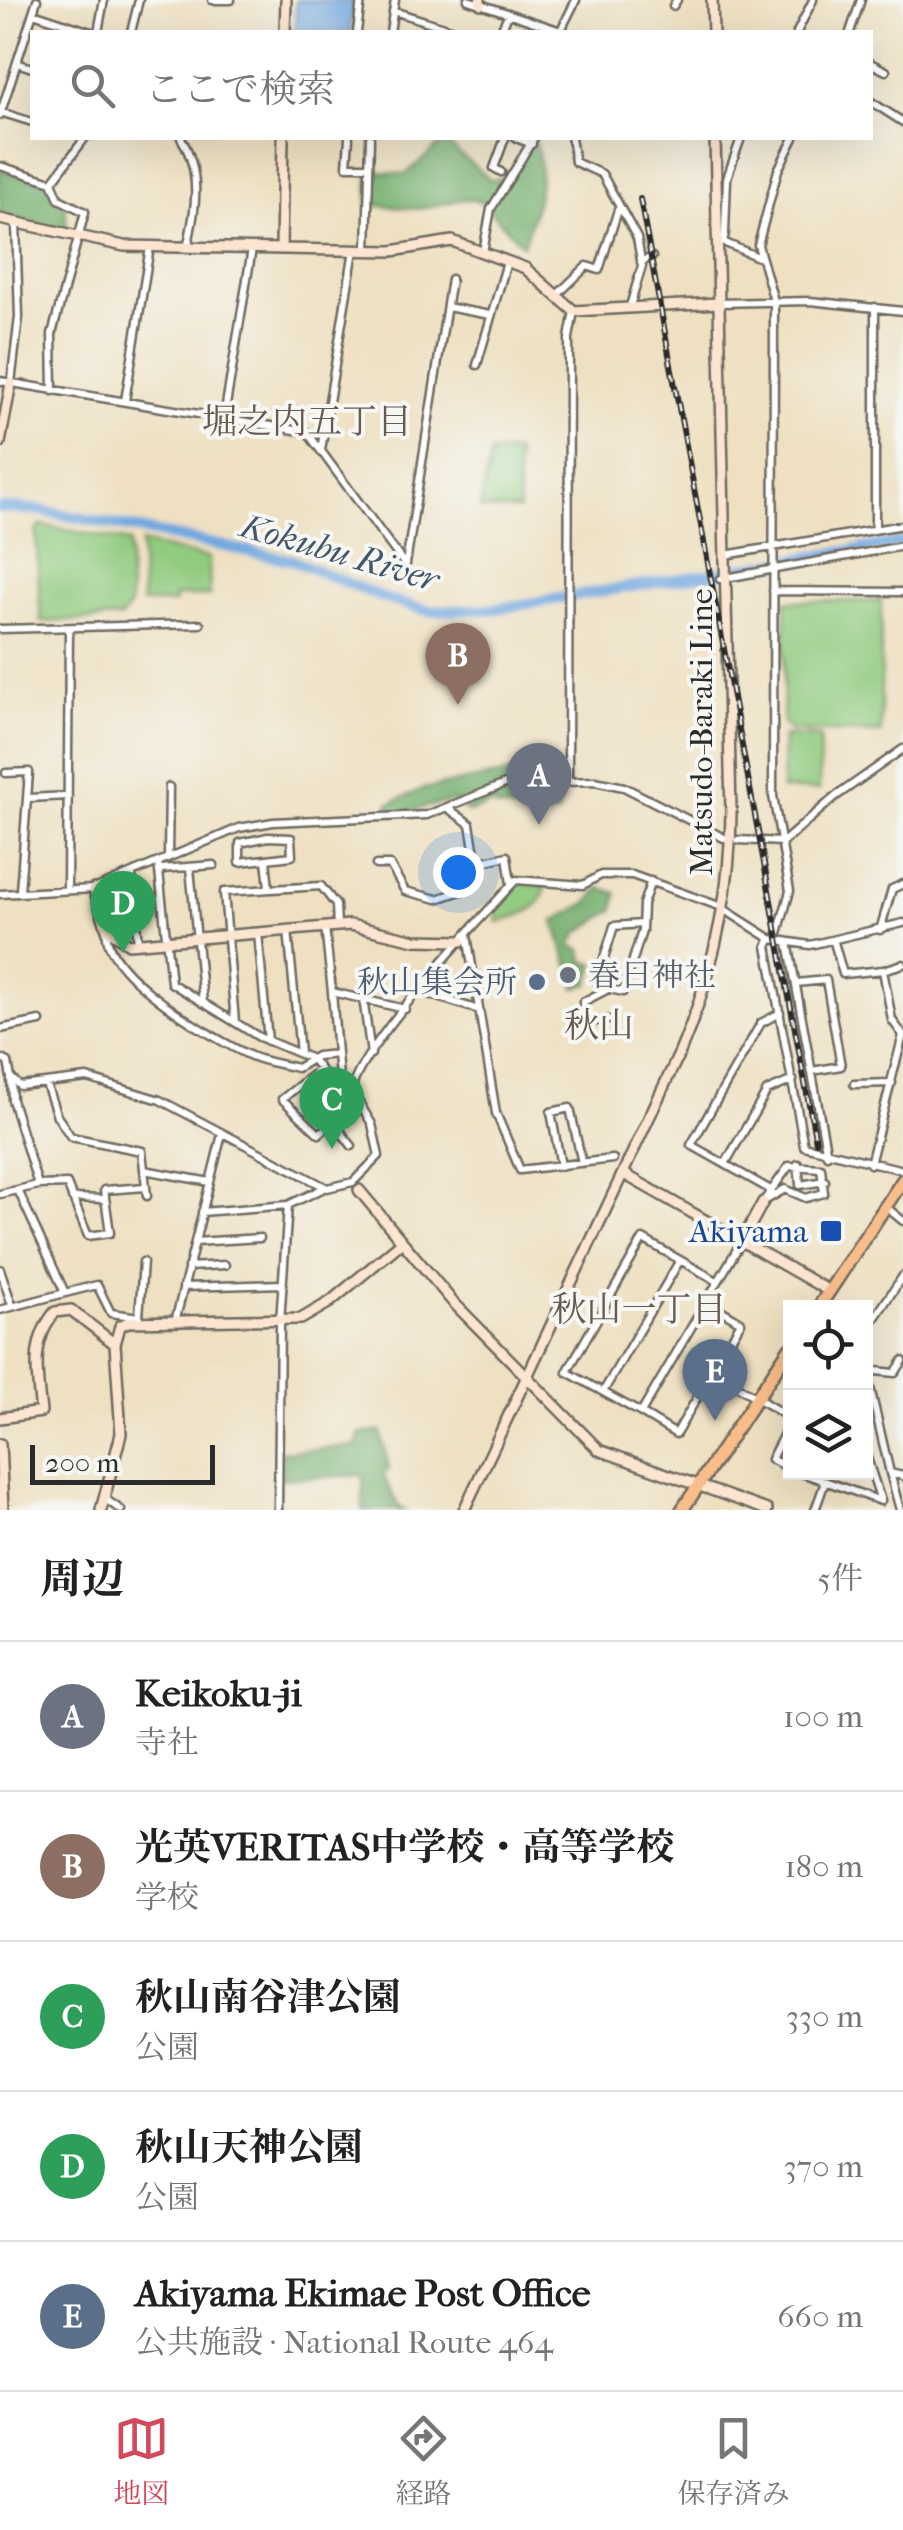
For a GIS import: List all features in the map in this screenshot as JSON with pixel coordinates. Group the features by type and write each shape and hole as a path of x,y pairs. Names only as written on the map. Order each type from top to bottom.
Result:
{"highway":[{"path":"823,1300 903,1180"},
{"path":"682,1510 783,1358"}],"street":[{"path":"30,121 0,113 38,0"},
{"path":"95,30 104,0"},
{"path":"131,30 139,0"},
{"path":"212,0 231,0"},
{"path":"285,30 286,0"},
{"path":"356,30 361,0"},
{"path":"390,30 395,0"},
{"path":"468,0 556,30"},
{"path":"562,30 576,0"},
{"path":"712,0 713,30"},
{"path":"797,30 813,0"},
{"path":"851,30 861,0"},
{"path":"393,11 454,30"},
{"path":"501,30 509,13"},
{"path":"33,14 87,30"},
{"path":"17,62 30,67"},
{"path":"873,64 886,71"},
{"path":"873,103 903,122"},
{"path":"52,182 82,140"},
{"path":"182,140 192,156 197,203 187,248"},
{"path":"280,249 283,140"},
{"path":"349,140 347,166 366,166"},
{"path":"366,250 370,140"},
{"path":"501,172 494,168 504,140"},
{"path":"571,140 575,162 602,174 612,188 618,210 632,226 642,262 630,306"},
{"name":"Matsudo-Baraki Line","path":"464,1510 700,1005 724,909 731,836 715,140"},
{"path":"740,140 727,178 720,242 758,258"},
{"path":"793,140 763,220 758,258 774,301 774,796 790,890 774,940 767,946 804,1146 903,1170"},
{"path":"483,252 491,209 533,141"},
{"path":"0,166 52,182"},
{"path":"52,182 58,199 84,209 52,334 53,391"},
{"path":"555,296 587,266 599,270 618,210"},
{"path":"0,218 78,238 150,247 366,250 452,241 524,268 574,311 774,301 903,311"},
{"path":"0,443 6,382 20,317 16,223"},
{"path":"125,401 150,247"},
{"path":"224,417 252,249"},
{"path":"320,450 354,250"},
{"path":"642,262 652,257"},
{"path":"477,364 508,261"},
{"path":"6,382 307,432 406,565 450,279"},
{"path":"448,307 490,315"},
{"path":"875,308 875,527"},
{"path":"568,782 569,338 574,311"},
{"path":"725,554 903,525"},
{"path":"723,579 903,546"},
{"path":"774,591 903,592"},
{"path":"0,629 200,624"},
{"path":"67,889 68,629"},
{"path":"738,840 783,842 834,796 903,748"},
{"path":"6,773 29,772 20,891"},
{"path":"202,1212 288,1205 323,1188 355,1186 375,1162 380,1144 366,1110 352,1091 339,1089 312,1059 268,1040 171,983 160,866 168,857 239,828 273,822 393,820 448,809 491,787 568,782 624,786 724,838"},
{"path":"168,857 169,787"},
{"path":"30,798 68,796"},
{"path":"448,809 466,819 472,829 476,860"},
{"path":"291,838 292,856 266,859 240,862 240,844 291,838"},
{"path":"376,865 390,865 405,891 437,899 467,889 464,868 476,860 506,856 511,884"},
{"path":"266,859 269,888"},
{"path":"0,894 94,888 160,866 214,865"},
{"path":"190,868 203,1004"},
{"path":"352,1091 355,1076 405,1009 511,884 525,880 583,885 615,873 651,881 724,909 774,940 788,942 834,942 903,923"},
{"path":"132,874 138,944"},
{"path":"642,924 614,926 597,981 607,989 623,992 642,924 651,881"},
{"path":"880,930 892,888 903,884"},
{"path":"236,1022 224,892 321,886 336,905 338,926"},
{"path":"94,888 108,946 142,988 174,1010 252,1057 297,1068 312,1059 337,1054"},
{"path":"107,930 122,942 138,944 354,925 415,940 464,937"},
{"path":"326,927 339,1089"},
{"path":"288,930 300,1053"},
{"path":"258,933 268,1040"},
{"path":"464,937 498,1124 520,1170 613,1159"},
{"path":"788,942 827,1154"},
{"path":"834,942 843,974 903,964"},
{"path":"870,1164 892,1083 901,1031 883,970"},
{"path":"796,982 826,980 840,1066 812,1071"},
{"path":"607,989 582,1002 584,1022 608,1020"},
{"path":"420,991 479,1010"},
{"path":"332,992 405,1009"},
{"path":"363,998 372,1054"},
{"path":"769,1189 691,1145 761,1023 780,1013"},
{"path":"0,1028 40,1021"},
{"path":"0,1058 8,1062 12,1100 38,1185"},
{"path":"320,1070 282,1099 319,1134 332,1122"},
{"path":"11,1078 20,1086 80,1078 170,1104 222,1134 281,1160 323,1188"},
{"path":"725,1164 767,1091 774,1084 793,1080"},
{"path":"854,1084 892,1083"},
{"path":"0,1194 38,1185 66,1184 88,1236 110,1233 104,1190 147,1192 142,1151 71,1138 46,1084"},
{"path":"339,1089 318,1103 352,1146"},
{"path":"561,1166 551,1112 570,1108 582,1163"},
{"path":"174,1324 222,1134"},
{"path":"641,1414 769,1189 783,1172 798,1164 821,1168 824,1193 810,1198 787,1189 763,1202"},
{"path":"798,1164 800,1185 825,1182"},
{"path":"144,1170 210,1182"},
{"path":"783,1172 787,1189"},
{"path":"624,1174 829,1290"},
{"path":"355,1186 526,1377 599,1450 767,1510"},
{"path":"18,1190 66,1293"},
{"path":"72,1198 104,1198"},
{"path":"278,1510 280,1322 288,1205"},
{"path":"886,1208 903,1221"},
{"path":"194,1242 260,1238"},
{"path":"706,1301 741,1322 676,1434 567,1372 643,1239 718,1281"},
{"path":"0,1310 97,1285 112,1313 139,1320 174,1324 280,1322 320,1309 402,1242"},
{"path":"604,1392 680,1260"},
{"path":"139,1320 143,1262"},
{"path":"188,1268 225,1265"},
{"path":"0,1269 12,1305"},
{"path":"873,1321 903,1276"},
{"path":"183,1287 282,1284"},
{"path":"0,1418 42,1412 38,1344 55,1312 71,1310 115,1344"},
{"path":"101,1510 121,1434 115,1344 120,1326 139,1320"},
{"path":"873,1369 899,1374 903,1361"},
{"path":"712,1371 783,1416"},
{"path":"871,1390 900,1510"},
{"path":"783,1434 771,1459 783,1465"},
{"path":"0,1444 3,1510"},
{"path":"890,1473 903,1476"},
{"path":"820,1480 881,1501 873,1476"},
{"path":"815,1510 825,1482"},
{"path":"106,1499 121,1510"}],"green space":[{"path":"534,140 540,178 523,245 480,201 464,199 419,209 368,205 369,171 406,174 444,141 491,180 511,176 524,145"},
{"path":"0,169 44,182 55,200 65,205 67,231 0,214"},
{"path":"516,452 519,510 480,509 491,453"},
{"path":"41,525 129,542 130,605 121,618 41,622 36,532"},
{"path":"141,543 209,558 210,596 175,596 175,603 142,603"},
{"path":"786,601 881,601 881,733 792,731 783,724"},
{"path":"783,736 820,737 819,790 782,790"},
{"path":"526,762 533,763 539,784 550,786 561,795 558,813 497,808 494,804 468,812 455,801 393,814 388,804 423,789 515,772"},
{"path":"517,883 546,886 535,907 498,922 495,909"},
{"path":"599,888 617,893 614,910 578,933 571,946 582,950 584,962 595,964 589,984 575,988 575,982 582,980 581,968 570,968 554,921 589,902"},
{"path":"381,1431 389,1469 383,1475 404,1510 363,1510 363,1475 281,1479 282,1452 356,1446 359,1434"}],"water":[{"path":"296,0 353,0 351,30 295,30"}],"waterway":[{"name":"Kokubu River","path":"0,508 39,510 292,560 383,598 429,611 495,609 903,542"}],"railway":[{"path":"640,199 816,1142"}],"place":[{"name":"光英VERITAS中学校・高等学校","path":"458,705"},
{"name":"Keikoku-ji","path":"539,825"},
{"name":"秋山天神公園","path":"123,953"},
{"name":"春日神社","path":"568,975"},
{"name":"秋山集会所","path":"537,982"},
{"name":"秋山南谷津公園","path":"332,1149"},
{"name":"Akiyama","path":"831,1231"},
{"name":"Akiyama Ekimae Post Office","path":"715,1421"}],"district":[{"name":"堀之内五丁目","path":"307,421"},
{"name":"秋山","path":"599,1025"},
{"name":"秋山一丁目","path":"639,1309"}]}
